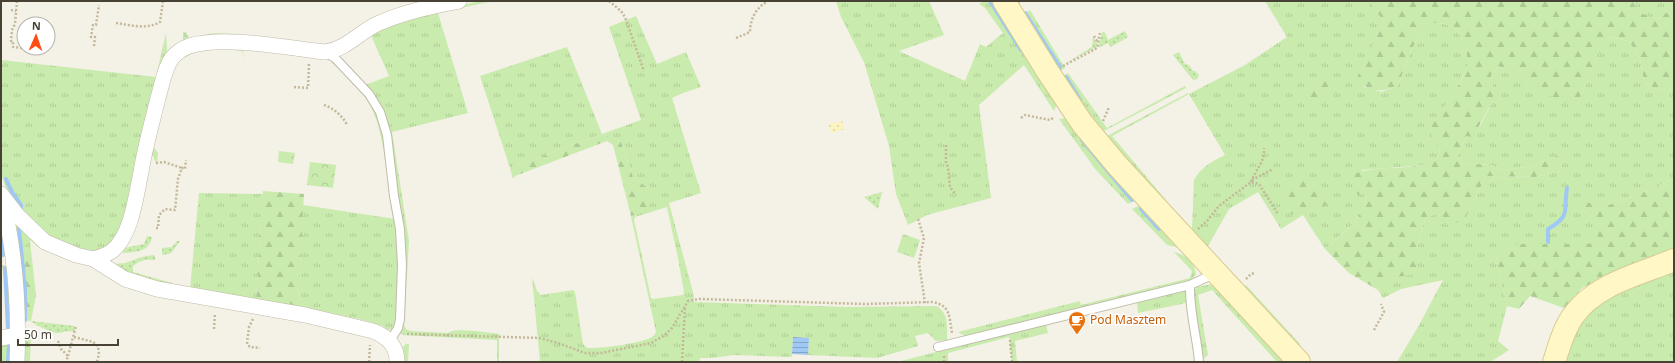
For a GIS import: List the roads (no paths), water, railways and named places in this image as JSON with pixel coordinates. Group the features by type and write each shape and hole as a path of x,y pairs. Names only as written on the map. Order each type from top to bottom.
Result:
{"street":[{"path":"93,259 105,256 113,250 121,241 126,231 133,209 159,94 173,57 188,47 213,42 261,45 325,52 342,48 378,24 394,17 420,9 459,1"},
{"path":"1004,1 1082,123 1117,165 1299,362"},
{"path":"1,195 18,216 44,242 76,255 93,259 125,279 141,285 199,297 305,315 361,328 382,335 390,341 395,349 397,362"},
{"path":"1,195 4,222 14,261 17,294 18,335 16,362"},
{"path":"1554,362 1567,326 1576,312 1587,300 1613,285 1674,260"},
{"path":"1,338 18,335"}],"lane":[{"path":"325,52 336,58 369,94 380,112 387,135 394,196 400,228 402,265 400,319 398,328 390,341"},
{"path":"938,347 1190,285 1216,273"},
{"path":"1190,285 1190,301 1198,343 1198,362"}],"water":[{"path":"793,337 809,338 808,355 792,354"}],"waterway":[{"path":"990,1 1021,50"},
{"path":"1025,13 1060,67"},
{"path":"1066,77 1080,100"},
{"path":"1082,140 1132,200"},
{"path":"6,179 12,192 21,205 21,208"},
{"path":"1548,242 1548,229 1561,220 1564,216 1567,188"},
{"path":"1141,209 1159,229"},
{"path":"19,229 25,289 25,320"},
{"path":"1,235 3,255"},
{"path":"5,268 8,329"},
{"path":"8,362 9,344"}],"place":[{"name":"Pod Masztem","path":"1077,335"}]}
